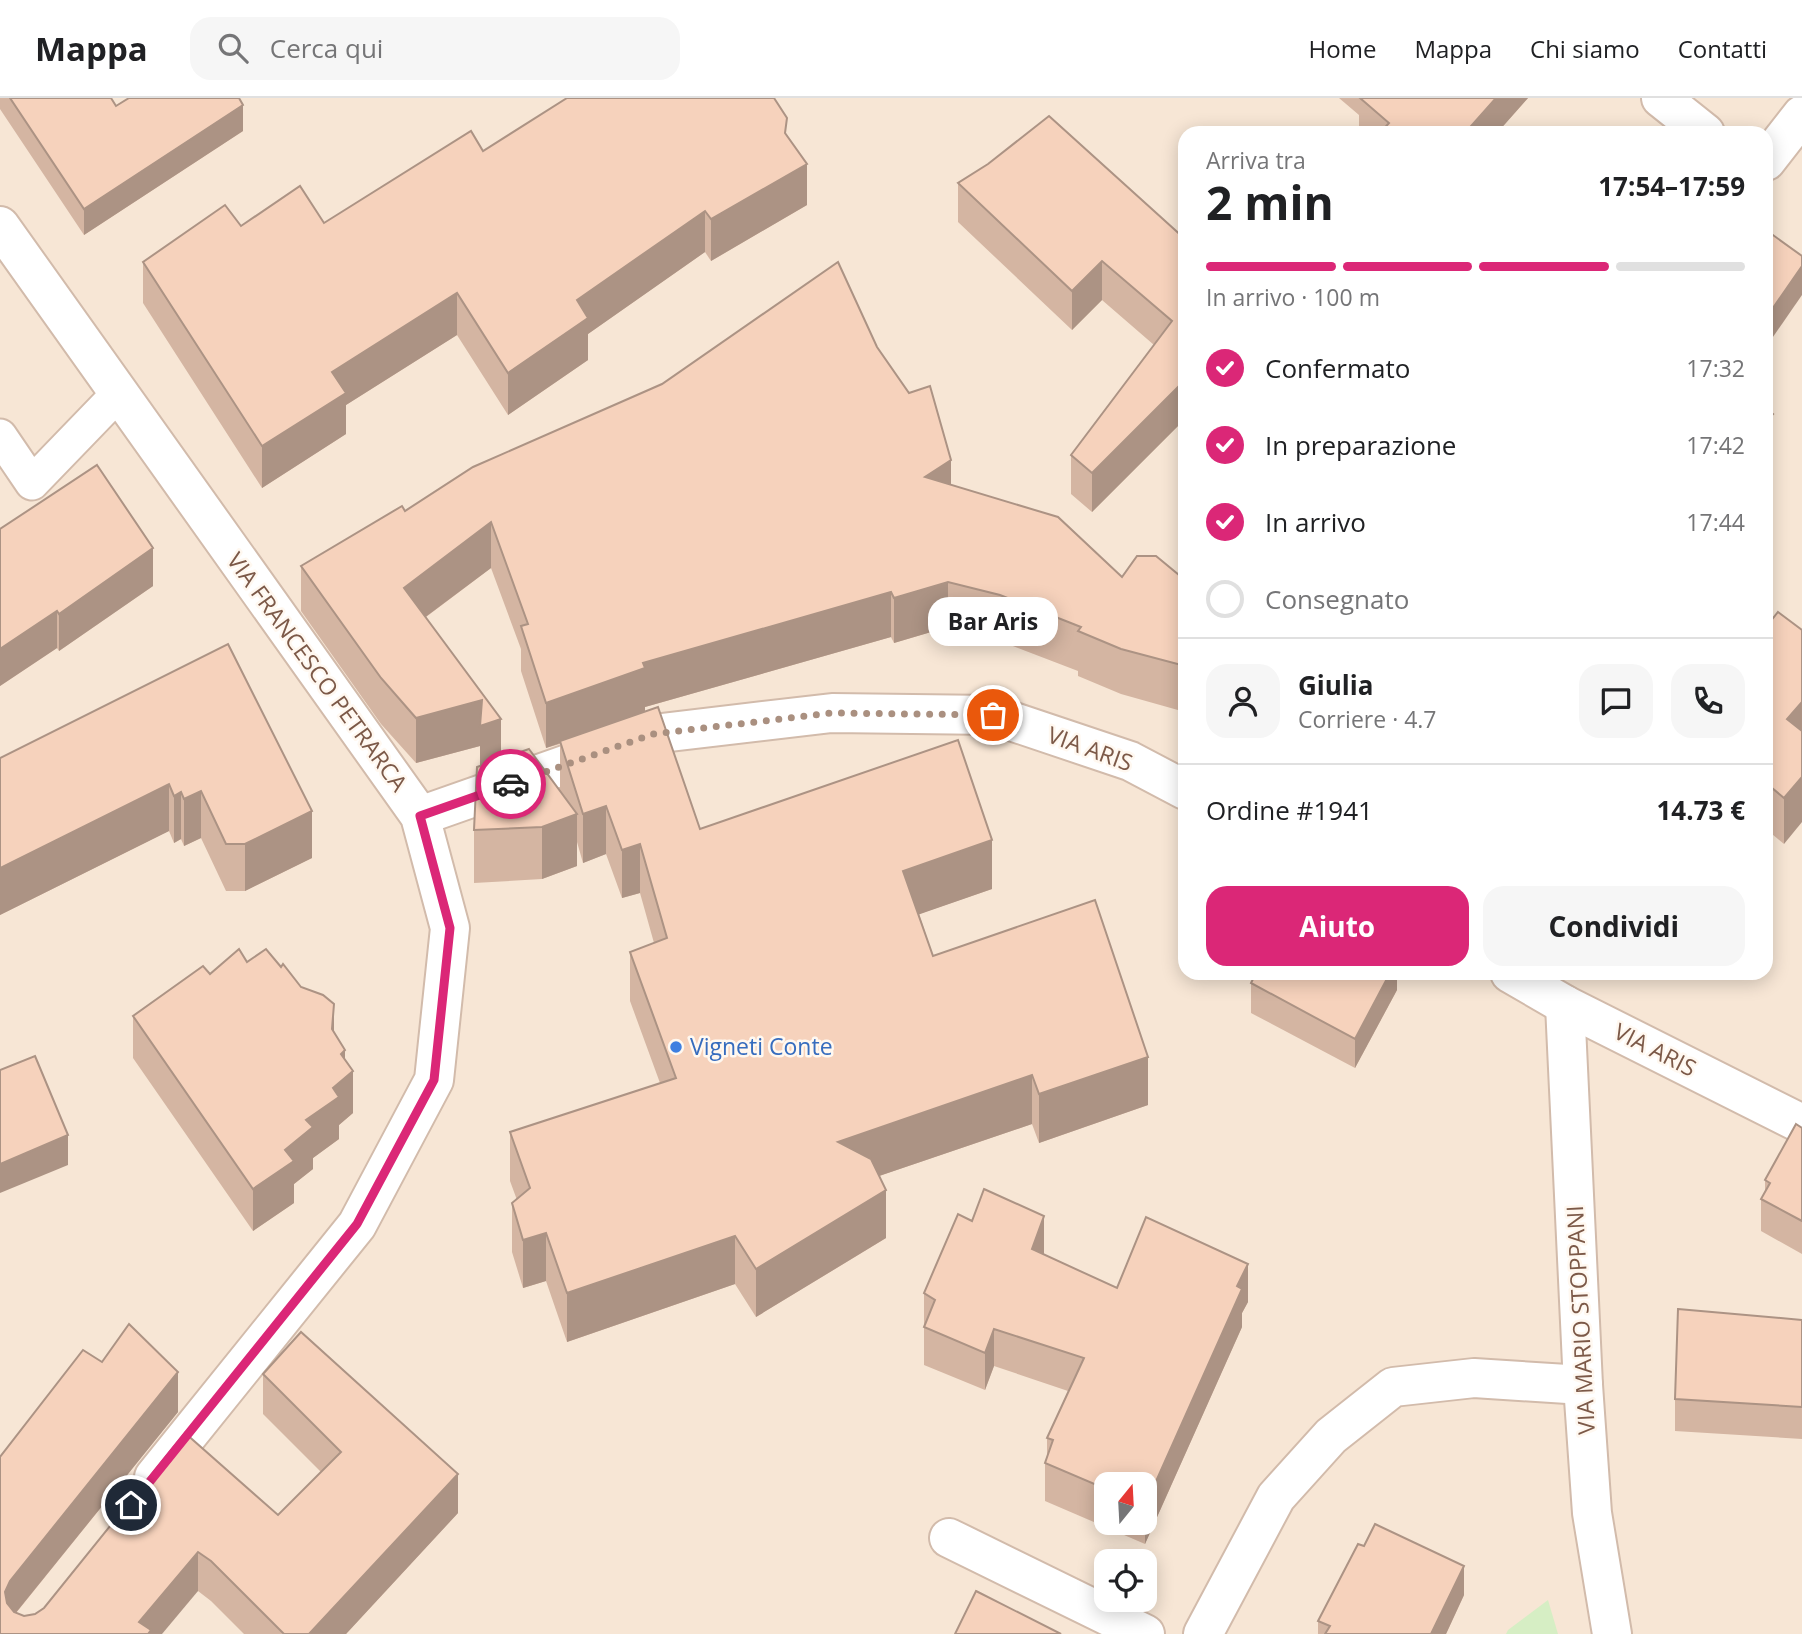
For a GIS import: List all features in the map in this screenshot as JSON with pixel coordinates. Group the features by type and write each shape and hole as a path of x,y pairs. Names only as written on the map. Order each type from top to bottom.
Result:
{"street":[{"path":"1661,98 1696,126"},
{"path":"1773,152 1802,115"},
{"name":"VIA FRANCESCO PETRARCA","path":"0,226 420,816 450,928 434,1080 357,1224 131,1505"},
{"name":"VIA ARIS","path":"420,816 653,734 832,713 993,715 1130,761 1178,786"},
{"name":"VIA ARIS","path":"1522,980 1802,1124"},
{"name":"VIA MARIO STOPPANI","path":"1565,1004 1583,1385 1592,1513 1612,1634"},
{"path":"1203,1634 1276,1497 1331,1436 1393,1387 1474,1378 1583,1385"},
{"path":"949,1538 1145,1634"}],"lane":[{"path":"0,436 32,483 118,394"}],"shaded area":[{"path":"0,98 1802,98 1802,1634 0,1634"}],"green space":[{"path":"1548,1600 1558,1634 1506,1634 1508,1630"}],"building":[{"path":"10,98 111,98 116,106 129,98 239,98 243,105 84,209"},
{"path":"567,98 774,98 787,118 785,133 807,164 711,219 705,211 577,300 588,318 508,373 457,293 332,372 346,393 262,446 143,262 225,205 241,226 300,186 324,223 471,131 483,151"},
{"path":"1360,98 1496,98 1471,126 1386,126 1389,123"},
{"path":"1049,116 1178,233 1178,387 1092,473 1071,455 1172,321 1102,261 1072,291 958,183 988,164"},
{"path":"1773,235 1802,256 1802,266 1773,308"},
{"path":"838,262 877,347 909,393 930,386 951,460 925,477 1058,517 1122,577 1137,556 1156,556 1178,574 1178,664 1121,649 1078,631 1081,627 1000,595 948,582 894,598 891,592 643,663 645,668 546,703 521,626 528,624 491,522 404,588 501,719 480,726 482,700 416,718 381,678 301,566 402,506 405,511 473,467 662,384"},
{"path":"97,465 153,548 59,614 57,611 0,649 0,529"},
{"path":"1778,612 1802,630 1802,702 1787,719 1802,731 1802,777 1784,798 1773,789 1773,618"},
{"path":"228,644 312,811 245,844 226,844 201,791 184,799 181,792 174,796 169,784 0,868 0,758"},
{"path":"658,707 700,829 958,740 992,840 903,871 933,956 1095,900 1148,1057 1039,1094 1032,1075 838,1142 871,1159 886,1190 756,1269 735,1236 567,1293 546,1233 523,1240 512,1203 530,1188 510,1132 676,1078 630,952 667,938 640,844 622,850 606,806 583,814 560,741"},
{"path":"529,749 577,814 542,827 474,830 477,767"},
{"path":"239,949 247,962 266,949 281,967 283,964 301,987 323,995 334,1004 332,1029 345,1050 341,1054 353,1071 333,1088 339,1097 306,1120 313,1127 285,1150 294,1161 253,1189 133,1016 203,966 210,974"},
{"path":"1252,980 1386,980 1355,1039 1251,983"},
{"path":"35,1056 68,1135 0,1164 0,1070"},
{"path":"1796,1124 1802,1128 1802,1221 1761,1199 1770,1183 1765,1180"},
{"path":"984,1189 1044,1216 1032,1249 1117,1288 1146,1217 1248,1264 1237,1286 1242,1289 1157,1479 1157,1472 1094,1472 1094,1484 1045,1463 1053,1440 1047,1438 1084,1358 994,1329 985,1353 924,1327 935,1300 924,1293 958,1214 972,1221"},
{"path":"1678,1309 1802,1320 1802,1407 1675,1399"},
{"path":"129,1324 178,1372 10,1581 5,1592 7,1603 14,1612 24,1616 35,1614 44,1608 185,1433 278,1515 341,1452 263,1374 301,1332 458,1474 309,1634 284,1634 211,1561 198,1552 139,1622 151,1630 148,1634 0,1634 0,1457 83,1350 102,1362"},
{"path":"1375,1524 1464,1566 1431,1634 1325,1634 1330,1626 1318,1621 1358,1544 1364,1546"},
{"path":"976,1591 1061,1634 955,1634"}],"way so far":[{"path":"511,784 653,734 832,713 993,715"}],"place":[{"name":"Bar Aris","path":"993,715"},
{"name":"Vigneti Conte","path":"676,1047"}],"route":[{"path":"131,1505 357,1224 434,1080 450,928 420,816 511,784"}]}
